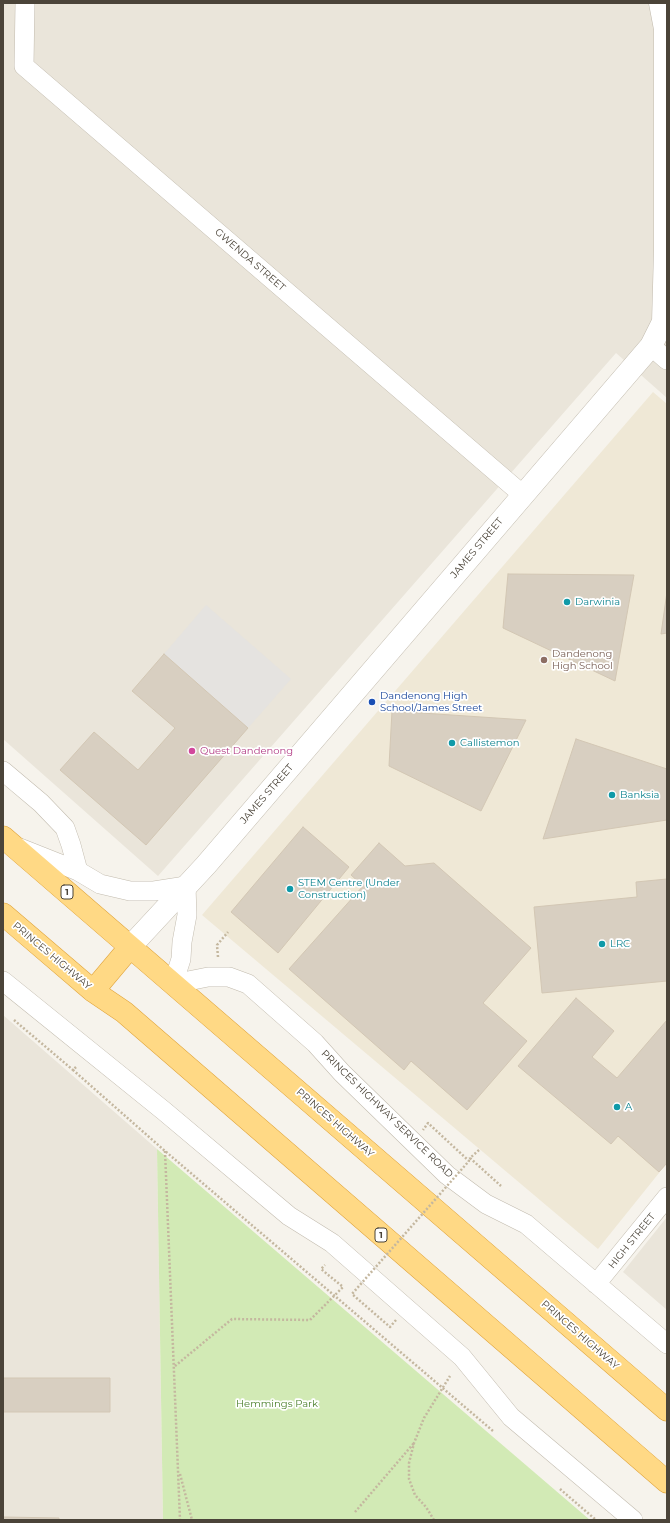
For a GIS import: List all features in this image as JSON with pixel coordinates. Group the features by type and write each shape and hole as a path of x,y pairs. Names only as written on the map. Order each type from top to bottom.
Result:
{"highway":[{"name":"PRINCES HIGHWAY","path":"8,841 667,1410"},
{"name":"PRINCES HIGHWAY","path":"3,914 93,991 124,1012 667,1482"},
{"name":"JAMES STREET","path":"93,991 130,947"}],"street":[{"name":"GWENDA STREET","path":"25,3 24,66 522,495"},
{"name":"JAMES STREET","path":"130,947 186,886 651,346 663,322 665,250 666,22 660,3"},
{"path":"651,346 667,360"},
{"path":"3,771 41,803 65,828 78,871"},
{"path":"8,841 78,871 100,884 130,891 154,891 186,886 187,915 182,942 181,959 173,984"},
{"name":"PRINCES HIGHWAY SERVICE ROAD","path":"173,984 208,977 229,977 248,984 315,1043 342,1073 447,1175 486,1204 526,1224 667,1344"},
{"path":"3,982 164,1111 289,1216 332,1243 462,1357 511,1417 632,1520"},
{"name":"HIGH STREET","path":"596,1284 667,1197"}],"path":[{"path":"220,977 217,945 228,932"},
{"path":"9,1015 73,1070"},
{"path":"396,1320 390,1327 352,1294 469,1161 428,1123 423,1130"},
{"path":"180,1520 165,1151 496,1433"},
{"path":"174,1366 232,1319 310,1320 336,1296 343,1287"},
{"path":"434,1520 426,1507 415,1495 409,1479 409,1462 414,1443 424,1418 462,1357"},
{"path":"355,1512 414,1443"},
{"path":"178,1468 192,1520"},
{"path":"555,1484 596,1520"}],"shaded area":[{"path":"3,3 667,3 667,398 616,353 158,876 3,739"},
{"name":"Dandenong High School","path":"653,392 667,404 667,1163 598,1249 202,915"},
{"path":"206,605 291,679 248,728 164,654"},
{"path":"3,1015 157,1149 163,1520 3,1520"},
{"path":"667,1217 667,1310 623,1272"}],"green space":[{"name":"Hemmings Park","path":"157,1149 590,1520 163,1520"}],"building":[{"name":"Darwinia","path":"508,574 634,575 615,681 503,628"},
{"path":"667,592 667,633 661,634"},
{"name":"Quest Dandenong","path":"164,654 248,728 146,845 60,770 94,732 138,770 175,728 132,691"},
{"name":"Callistemon","path":"392,711 526,720 481,811 389,766"},
{"name":"Banksia","path":"576,739 667,769 667,820 543,839"},
{"name":"STEM Centre (Under Construction)","path":"303,827 349,867 278,953 231,912"},
{"path":"379,843 405,866 434,863 531,948 483,1003 527,1041 467,1110 411,1061 404,1070 289,969 363,886 351,875"},
{"name":"LRC","path":"667,879 667,981 542,993 534,907 637,897 636,882"},
{"name":"A","path":"576,998 614,1031 592,1057 617,1078 667,1020 667,1163 659,1172 618,1136 611,1144 518,1066"},
{"path":"3,1378 110,1378 110,1412 3,1412"},
{"path":"3,1517 59,1518 59,1520 3,1520"}],"place":[{"name":"Darwinia","path":"567,602"},
{"name":"Dandenong High School","path":"544,660"},
{"name":"Dandenong High School/James Street","path":"372,702"},
{"name":"Callistemon","path":"452,743"},
{"name":"Quest Dandenong","path":"192,751"},
{"name":"Banksia","path":"612,795"},
{"name":"STEM Centre (Under Construction)","path":"290,889"},
{"name":"LRC","path":"602,944"},
{"name":"A","path":"617,1107"}]}
